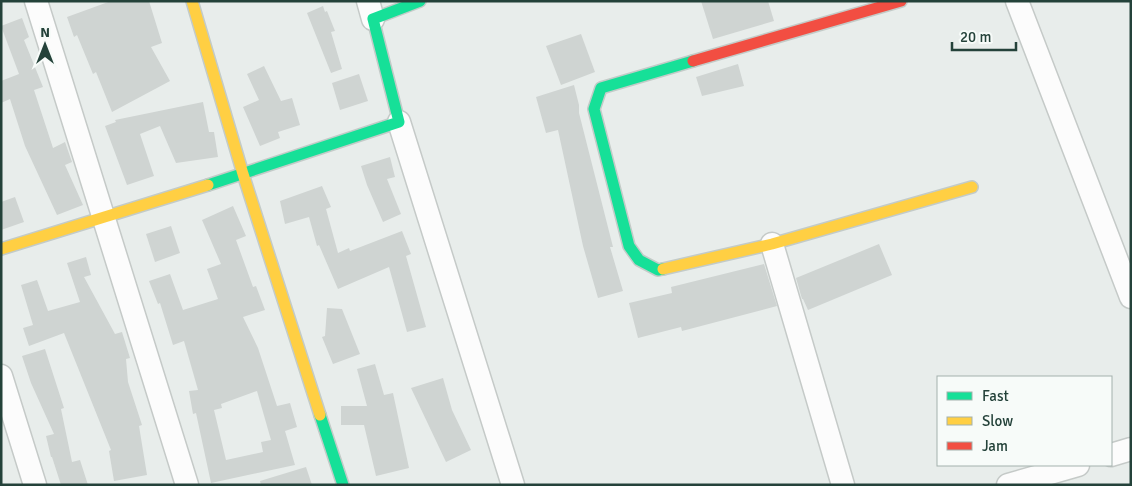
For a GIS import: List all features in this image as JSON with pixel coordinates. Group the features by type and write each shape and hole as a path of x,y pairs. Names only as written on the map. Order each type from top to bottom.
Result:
{"street":[{"path":"36,1 187,485"},
{"path":"192,1 243,174 343,485"},
{"path":"420,1 370,10 399,122 513,485"},
{"path":"901,1 601,88 594,109 629,246 639,260 658,270 772,244 972,187"},
{"path":"1017,1 1131,296"},
{"path":"1,249 243,174 399,122"},
{"path":"772,244 843,485"},
{"path":"1,376 35,485"},
{"path":"1112,455 1131,450"},
{"path":"1008,485 1074,466"}],"building":[{"path":"111,1 149,1 162,43 151,47 170,81 112,112 96,72 93,74 77,35 74,37 67,17"},
{"path":"701,1 768,1 774,21 713,39"},
{"path":"323,6 335,31 331,32 342,69 331,73 307,13"},
{"path":"22,18 29,37 24,40 43,87 34,90 53,148 65,142 72,162 65,165 83,205 57,215 25,146 10,99 1,103 1,81 19,74 1,26"},
{"path":"581,34 595,72 561,85 546,46"},
{"path":"738,64 744,86 702,96 696,77"},
{"path":"264,66 281,101 292,98 300,125 278,132 280,138 260,146 243,107 259,100 247,74"},
{"path":"359,74 368,101 340,110 332,83"},
{"path":"574,85 579,113 613,247 610,247 623,291 598,298 583,246 558,130 546,133 536,97"},
{"path":"203,102 209,132 214,132 218,157 176,163 160,126 140,134 154,176 127,185 105,126 116,122 115,120"},
{"path":"390,157 395,177 387,179 401,214 383,222 361,166"},
{"path":"322,186 331,207 326,209 338,253 349,248 350,251 402,231 411,254 406,256 426,327 407,332 389,267 338,289 319,245 317,246 309,217 285,224 280,201"},
{"path":"15,197 24,222 1,230 1,202"},
{"path":"233,206 246,236 236,240 253,287 256,286 265,310 243,317 258,348 277,406 290,403 297,427 285,431 295,465 211,483 196,413 193,414 189,391 198,390 184,341 173,345 160,303 158,304 149,281 170,274 183,310 218,299 207,269 221,264 202,220","holes":["257,391 271,440 261,442 263,452 226,460 214,410 222,408 221,404"]},
{"path":"171,226 180,253 155,262 146,234"},
{"path":"879,244 892,275 808,310 802,299 796,278"},
{"path":"86,257 91,275 84,277 115,334 122,332 130,358 126,359 128,382 142,425 139,426 147,475 114,481 109,451 111,450 64,333 29,346 23,328 33,325 21,285 37,280 48,311 80,302 67,263"},
{"path":"764,264 777,306 682,331 681,327 638,338 629,303 672,293 671,287"},
{"path":"327,308 342,309 360,354 333,364 322,337 325,336"},
{"path":"45,349 64,408 61,409 72,462 80,460 88,485 61,485 51,457 46,436 54,434 31,383 22,356"},
{"path":"375,364 384,395 393,393 409,468 376,476 364,425 341,425 341,406 367,406 357,369"},
{"path":"443,378 452,410 471,450 446,462 411,388"},
{"path":"306,467 312,485 261,485 260,481"}],"traffic: fast":[{"path":"208,185 399,122 373,19 420,1"},
{"path":"663,269 658,270 639,260 629,246 594,109 601,88 693,61"},
{"path":"320,415 343,485"}],"traffic: slow":[{"path":"192,1 243,174 320,415"},
{"path":"1,249 208,185"},
{"path":"663,269 772,244 972,187"}],"traffic: jam":[{"path":"693,61 901,1"}]}
